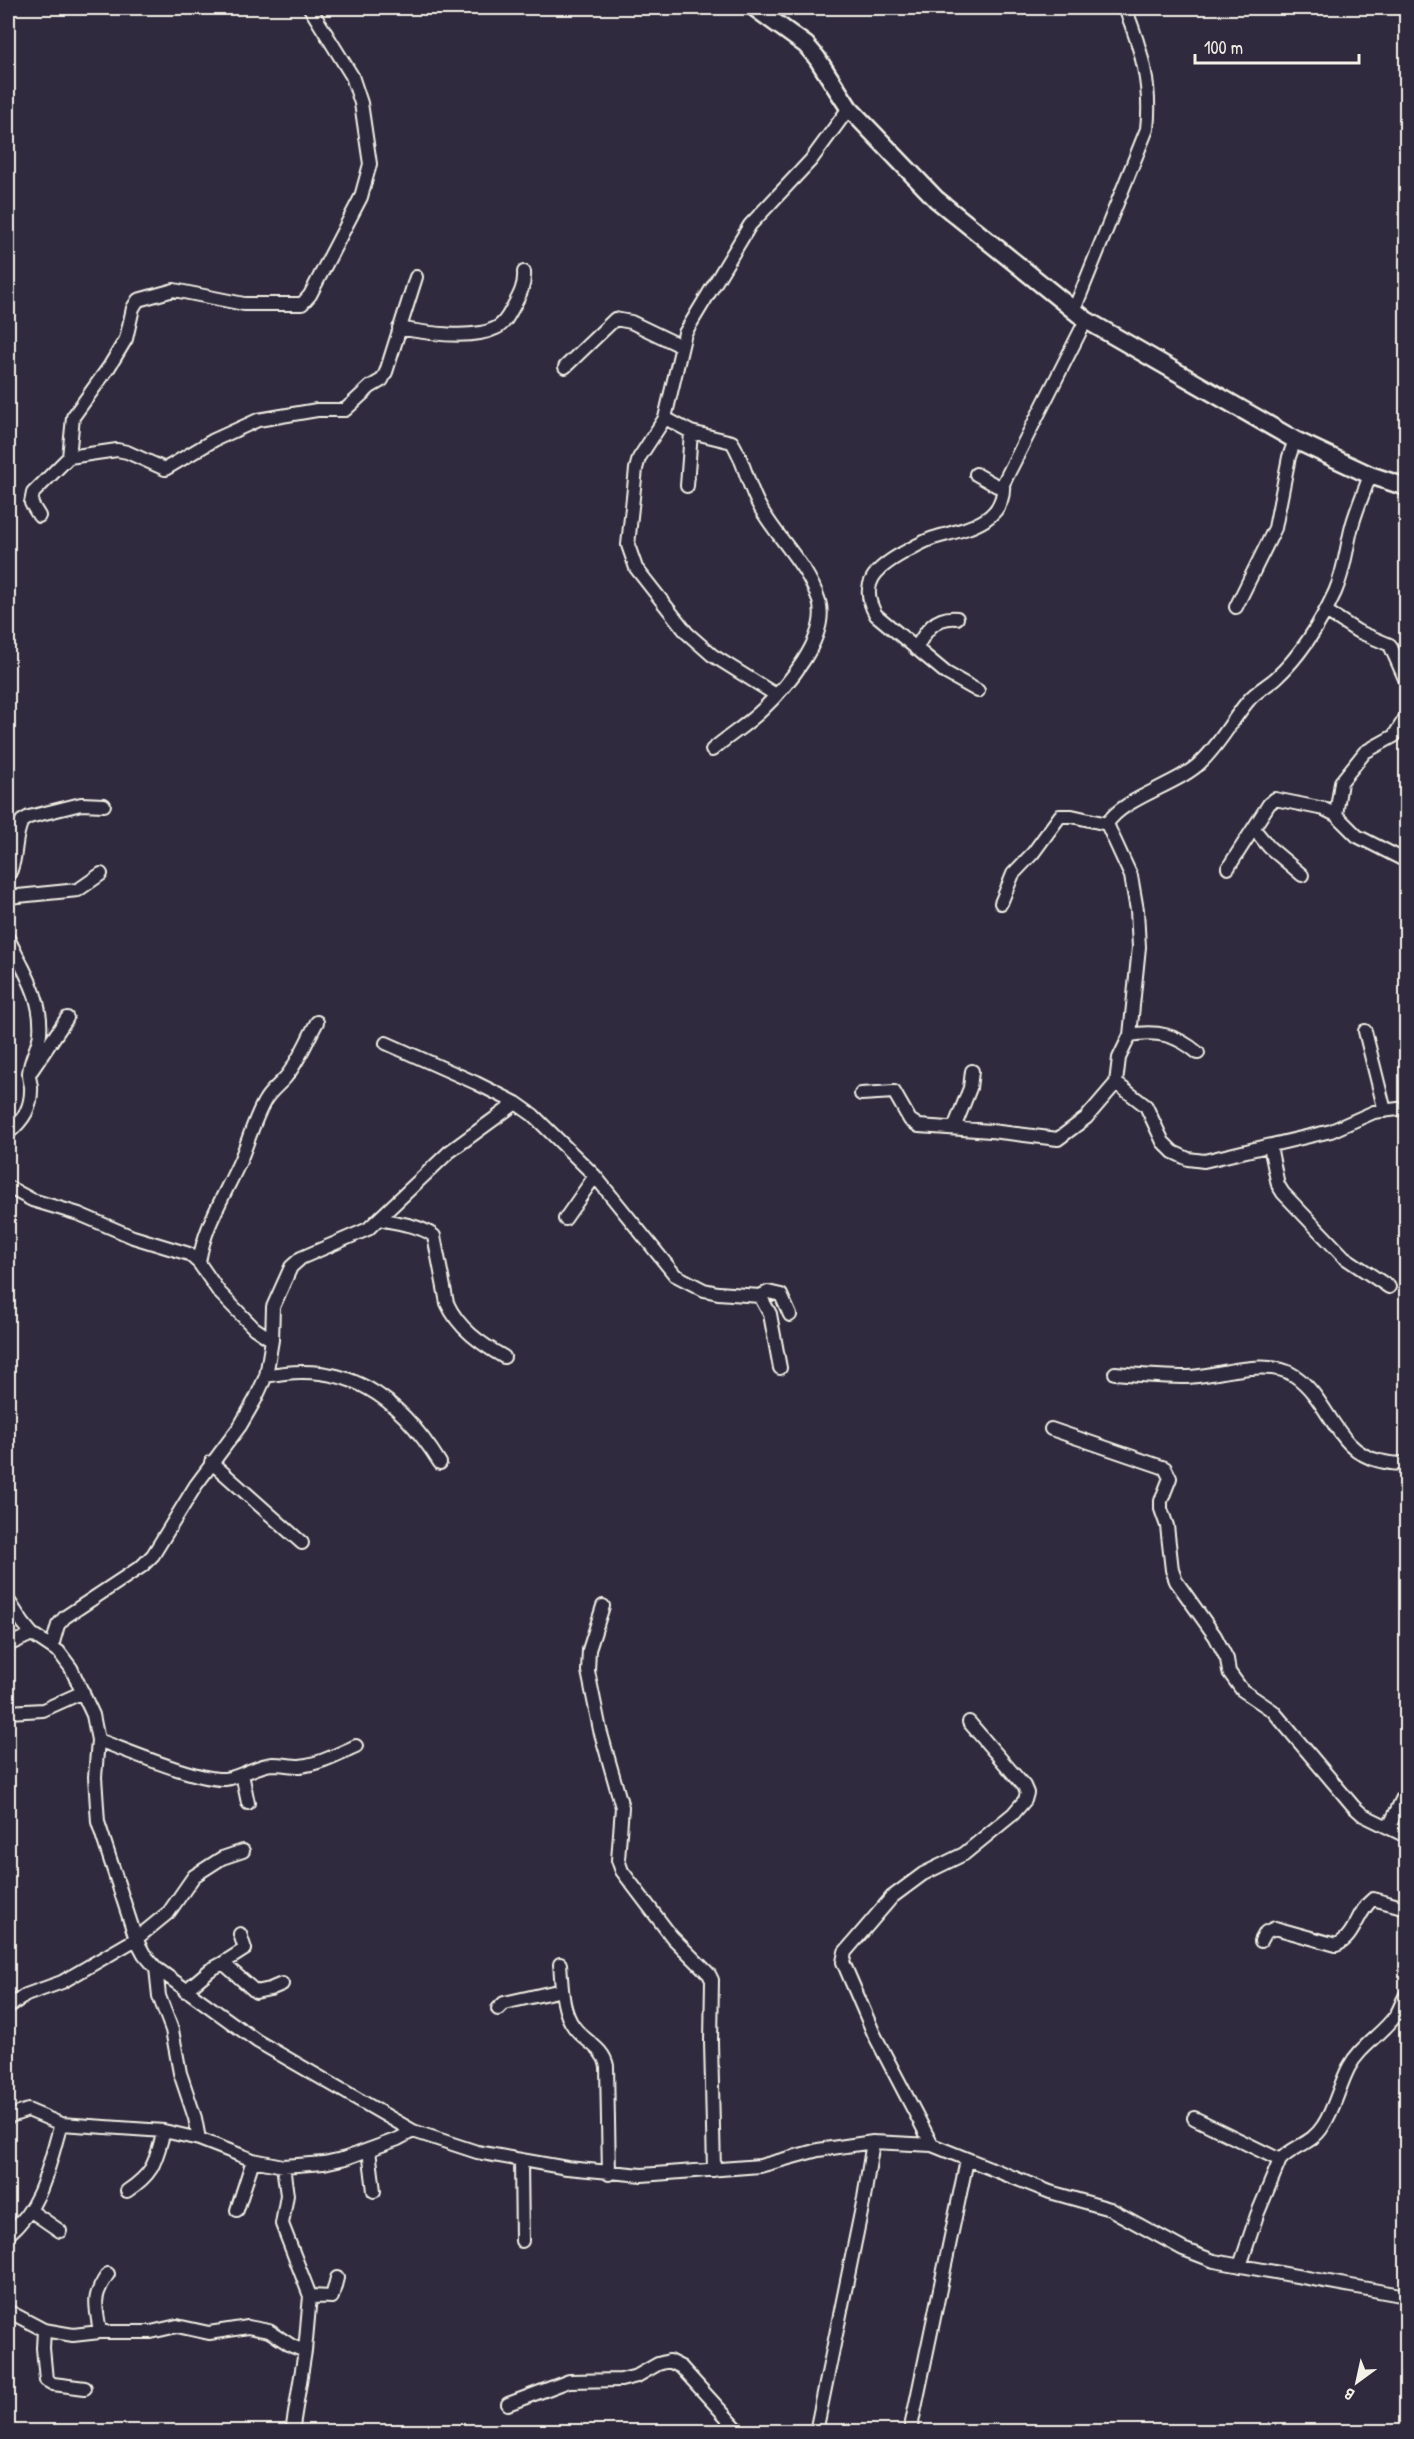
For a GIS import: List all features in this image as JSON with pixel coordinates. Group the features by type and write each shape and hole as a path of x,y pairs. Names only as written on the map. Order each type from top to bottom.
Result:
{"main road":[{"path":"755,8 806,45 822,65 849,108 936,199 1080,315 1295,440 1370,475 1407,487"}],"street":[{"path":"69,457 73,417 126,339 133,308 138,300 166,290 244,304 302,303 310,295 361,197 370,164 361,103 352,76 310,8"},
{"path":"978,691 946,673 876,615 869,604 870,584 882,566 909,550 936,537 975,527 988,518 1004,494 1003,484 1080,315 1148,129 1149,113 1144,64 1125,8"},
{"path":"776,695 712,655 687,633 636,568 631,558 629,536 636,469 639,458 665,418 685,333 750,225 811,160 849,108"},
{"path":"399,328 422,332 463,334 481,333 497,328 505,321 522,291 524,272"},
{"path":"39,516 31,503 33,493 69,457 117,450 127,452 165,470 214,440 258,420 317,410 345,410 370,387 382,380 416,277"},
{"path":"565,367 615,319 624,319 681,346"},
{"path":"665,418 691,432 732,442 761,510 794,553 819,602 822,613 807,656 776,695 762,711 712,750"},
{"path":"687,486 691,432"},
{"path":"1236,607 1275,528 1289,457 1295,440"},
{"path":"976,474 997,486 1003,484"},
{"path":"1107,824 1127,806 1184,776 1201,763 1249,699 1275,679 1289,664 1326,611 1336,589 1351,529 1370,475"},
{"path":"1326,611 1357,631 1390,645 1407,681"},
{"path":"916,649 926,632 940,619 957,618"},
{"path":"1336,815 1341,782 1365,752 1394,736 1407,717"},
{"path":"1228,868 1269,804 1275,799 1320,807 1336,815 1357,836 1407,861"},
{"path":"8,876 15,860 17,834 22,820 81,804 104,805"},
{"path":"1001,903 1013,874 1034,853 1060,816 1072,816 1107,824"},
{"path":"861,1094 894,1092 914,1123 919,1126 1058,1139 1086,1118 1116,1083 1119,1058 1130,1035 1139,947 1137,910 1129,870 1107,824"},
{"path":"1254,830 1269,848 1302,875"},
{"path":"8,897 78,890 101,874"},
{"path":"8,938 33,987 40,1033 29,1073 31,1099 29,1108 8,1133"},
{"path":"29,1073 68,1018"},
{"path":"199,1263 203,1242 212,1218 260,1111 271,1090 285,1078 292,1068 316,1022"},
{"path":"1365,1031 1385,1111"},
{"path":"1130,1035 1145,1032 1168,1035 1198,1053"},
{"path":"386,1042 516,1104 550,1131 595,1176 675,1275 704,1290 718,1293 760,1296 768,1292 781,1295 790,1315"},
{"path":"954,1128 970,1088 972,1071"},
{"path":"1116,1083 1146,1106 1163,1142 1173,1152 1188,1159 1204,1161 1331,1131 1374,1112 1407,1108"},
{"path":"52,1646 58,1625 64,1617 142,1566 153,1555 212,1462 240,1426 266,1376 272,1341 273,1308 291,1268 301,1258 359,1233 379,1219 449,1152 516,1104"},
{"path":"1270,1146 1278,1185 1282,1193 1344,1257 1389,1287"},
{"path":"565,1219 595,1176"},
{"path":"8,1187 32,1200 79,1214 133,1237 189,1254 199,1263 219,1292 254,1328 272,1341"},
{"path":"379,1219 410,1226 434,1236 447,1303 451,1311 478,1340 504,1357"},
{"path":"760,1296 770,1314 780,1368"},
{"path":"1115,1373 1190,1377 1234,1368 1274,1370 1293,1374 1306,1384 1356,1452 1389,1463 1407,1462"},
{"path":"266,1376 289,1371 313,1372 355,1381 398,1408 425,1439 440,1463"},
{"path":"1051,1429 1165,1468 1170,1478 1161,1501 1161,1509 1167,1526 1172,1570 1176,1581 1215,1636 1227,1659 1229,1672 1242,1690 1273,1712 1354,1807 1407,1836"},
{"path":"212,1462 302,1543"},
{"path":"8,1600 32,1634 52,1646 71,1668 93,1715 98,1740 95,1777 95,1805 98,1822 136,1939 144,1954 156,1968 185,1991 257,2041 413,2131 477,2152 521,2161 609,2174 642,2175 760,2166 818,2150 873,2142 932,2145 1050,2192 1110,2209 1183,2249 1214,2261 1407,2296"},
{"path":"603,1606 589,1650 588,1671 600,1730 622,1807 618,1860 622,1871 672,1937 709,1974 712,1980 714,2170"},
{"path":"8,1645 32,1634"},
{"path":"8,1712 44,1710 83,1692"},
{"path":"932,2145 874,2034 843,1958 845,1952 892,1897 923,1874 964,1854 984,1840 1025,1800 1027,1793 1024,1786 969,1722"},
{"path":"98,1740 212,1778 226,1779 266,1765 300,1766 319,1762 356,1746"},
{"path":"242,1774 248,1803"},
{"path":"1389,1827 1407,1791"},
{"path":"8,2007 27,1995 70,1978 136,1939 169,1912 194,1876 222,1858 243,1851"},
{"path":"1261,1941 1266,1932 1275,1928 1336,1945 1343,1942 1361,1912 1373,1899 1407,1908"},
{"path":"185,1991 210,1970 245,1949 240,1934"},
{"path":"223,1963 256,1992 282,1984"},
{"path":"560,1964 566,2013 573,2027 605,2057 609,2174"},
{"path":"156,1968 159,1996 174,2038 180,2073 195,2118 199,2139"},
{"path":"498,2009 504,2003 562,1990"},
{"path":"1240,2265 1257,2215 1280,2160 1286,2153 1306,2145 1323,2127 1342,2088 1349,2067 1361,2051 1396,2016 1407,1995"},
{"path":"8,2117 28,2110 61,2124 164,2131 199,2139 253,2160 283,2166 324,2163 369,2150 413,2131"},
{"path":"1194,2118 1280,2160"},
{"path":"8,2235 32,2211 44,2182 61,2124"},
{"path":"127,2191 151,2171 164,2131"},
{"path":"816,2432 864,2198 873,2142"},
{"path":"369,2150 374,2191"},
{"path":"237,2210 253,2160"},
{"path":"910,2432 967,2160"},
{"path":"521,2161 522,2241"},
{"path":"283,2166 287,2195 282,2224 310,2296 305,2350 292,2432"},
{"path":"32,2211 60,2231"},
{"path":"100,2332 97,2292 108,2274"},
{"path":"310,2296 332,2297 337,2278"},
{"path":"8,2311 44,2330 73,2335 100,2332 151,2332 177,2326 209,2333 248,2327 269,2331 292,2346 305,2350"},
{"path":"44,2330 43,2355 46,2380 53,2384 85,2388"},
{"path":"508,2404 569,2381 621,2380 637,2376 658,2364 669,2361 681,2367 740,2432"}]}
